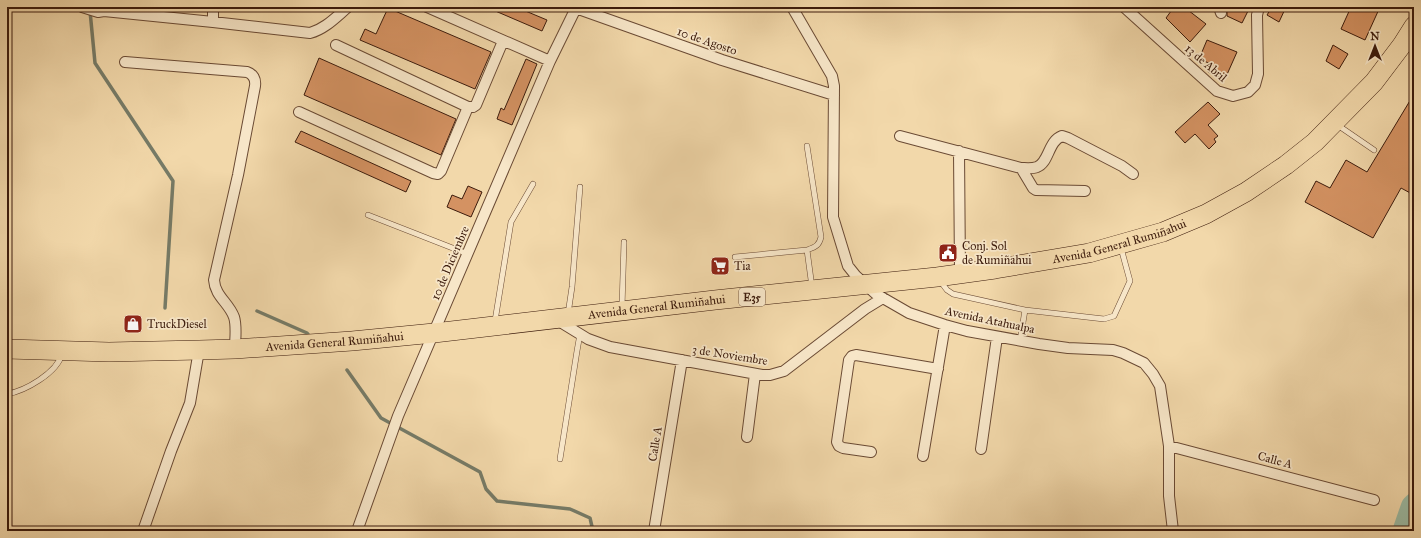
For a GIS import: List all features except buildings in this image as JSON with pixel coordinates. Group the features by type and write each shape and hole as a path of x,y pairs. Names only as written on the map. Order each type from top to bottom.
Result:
{"highway":[{"name":"Avenida General Rumiñahui","path":"7,349 109,352 199,350 352,341 494,327 937,277 960,273 995,270 1058,260 1089,253 1164,232 1206,214 1246,192 1286,165 1315,142 1374,82 1402,45 1414,26"}],"street":[{"path":"82,7 98,12 104,11 213,22 310,34 327,25 348,7"},
{"path":"213,7 213,22"},
{"path":"427,7 550,61"},
{"name":"10 de Agosto","path":"575,7 722,60 834,95"},
{"name":"10 de Diciembre","path":"357,531 398,416 550,61 575,7"},
{"name":"Avenida Atahualpa","path":"792,7 832,76 834,86 835,125 833,217 848,266 856,276 876,294 909,313 945,325 967,332 1020,341 1068,348 1113,350 1144,363 1160,386 1169,446 1169,496 1173,531"},
{"name":"13 de Abril","path":"1124,7 1217,91 1233,96 1248,92 1255,85 1258,74 1257,15 1259,7"},
{"path":"336,46 468,107 473,107 476,105 503,41"},
{"path":"125,62 247,72 255,79 255,86 238,174 214,280 216,291 233,316 235,349"},
{"path":"299,112 438,174 441,172 468,107"},
{"path":"900,136 1021,168 1036,168 1040,165 1055,140 1062,136 1122,166 1133,174"},
{"path":"959,151 960,273"},
{"path":"1021,168 1033,188 1036,190 1085,191"},
{"name":"3 de Noviembre","path":"562,319 588,339 610,347 755,374 770,375 784,371 865,309 883,298"},
{"path":"923,456 945,325"},
{"path":"981,449 997,337"},
{"path":"143,531 171,451 190,403 199,350"},
{"path":"871,452 843,448 838,446 837,442 849,360 852,356 856,355 938,369"},
{"name":"Calle A","path":"654,531 682,360"},
{"path":"747,437 755,374"},
{"name":"Calle A","path":"1169,446 1374,500"}],"lane":[{"path":"1334,122 1374,150"},
{"path":"735,257 807,250 817,246 821,237 807,146"},
{"path":"494,327 511,222 533,184"},
{"path":"562,319 572,287 580,187"},
{"path":"368,215 468,254"},
{"path":"622,312 624,242"},
{"path":"937,277 947,290 953,294 1025,310 1104,319 1114,316 1130,281 1120,245"},
{"path":"807,250 812,290"},
{"path":"1020,341 1025,310"},
{"path":"560,459 580,334"},
{"path":"7,394 12,394 38,381 52,371 61,358 62,351"}],"waterway":[{"path":"90,11 95,63 173,181 165,308"},
{"path":"257,311 307,333 311,338"},
{"path":"347,370 381,418 480,472 486,489 497,501 570,509 590,518 593,531"},
{"path":"1405,531 1404,529 1414,504"}],"place":[{"name":"Conj. Sol de Rumiñahui","path":"948,253"},
{"name":"Tia","path":"720,266"},
{"name":"TruckDiesel","path":"133,324"}]}
